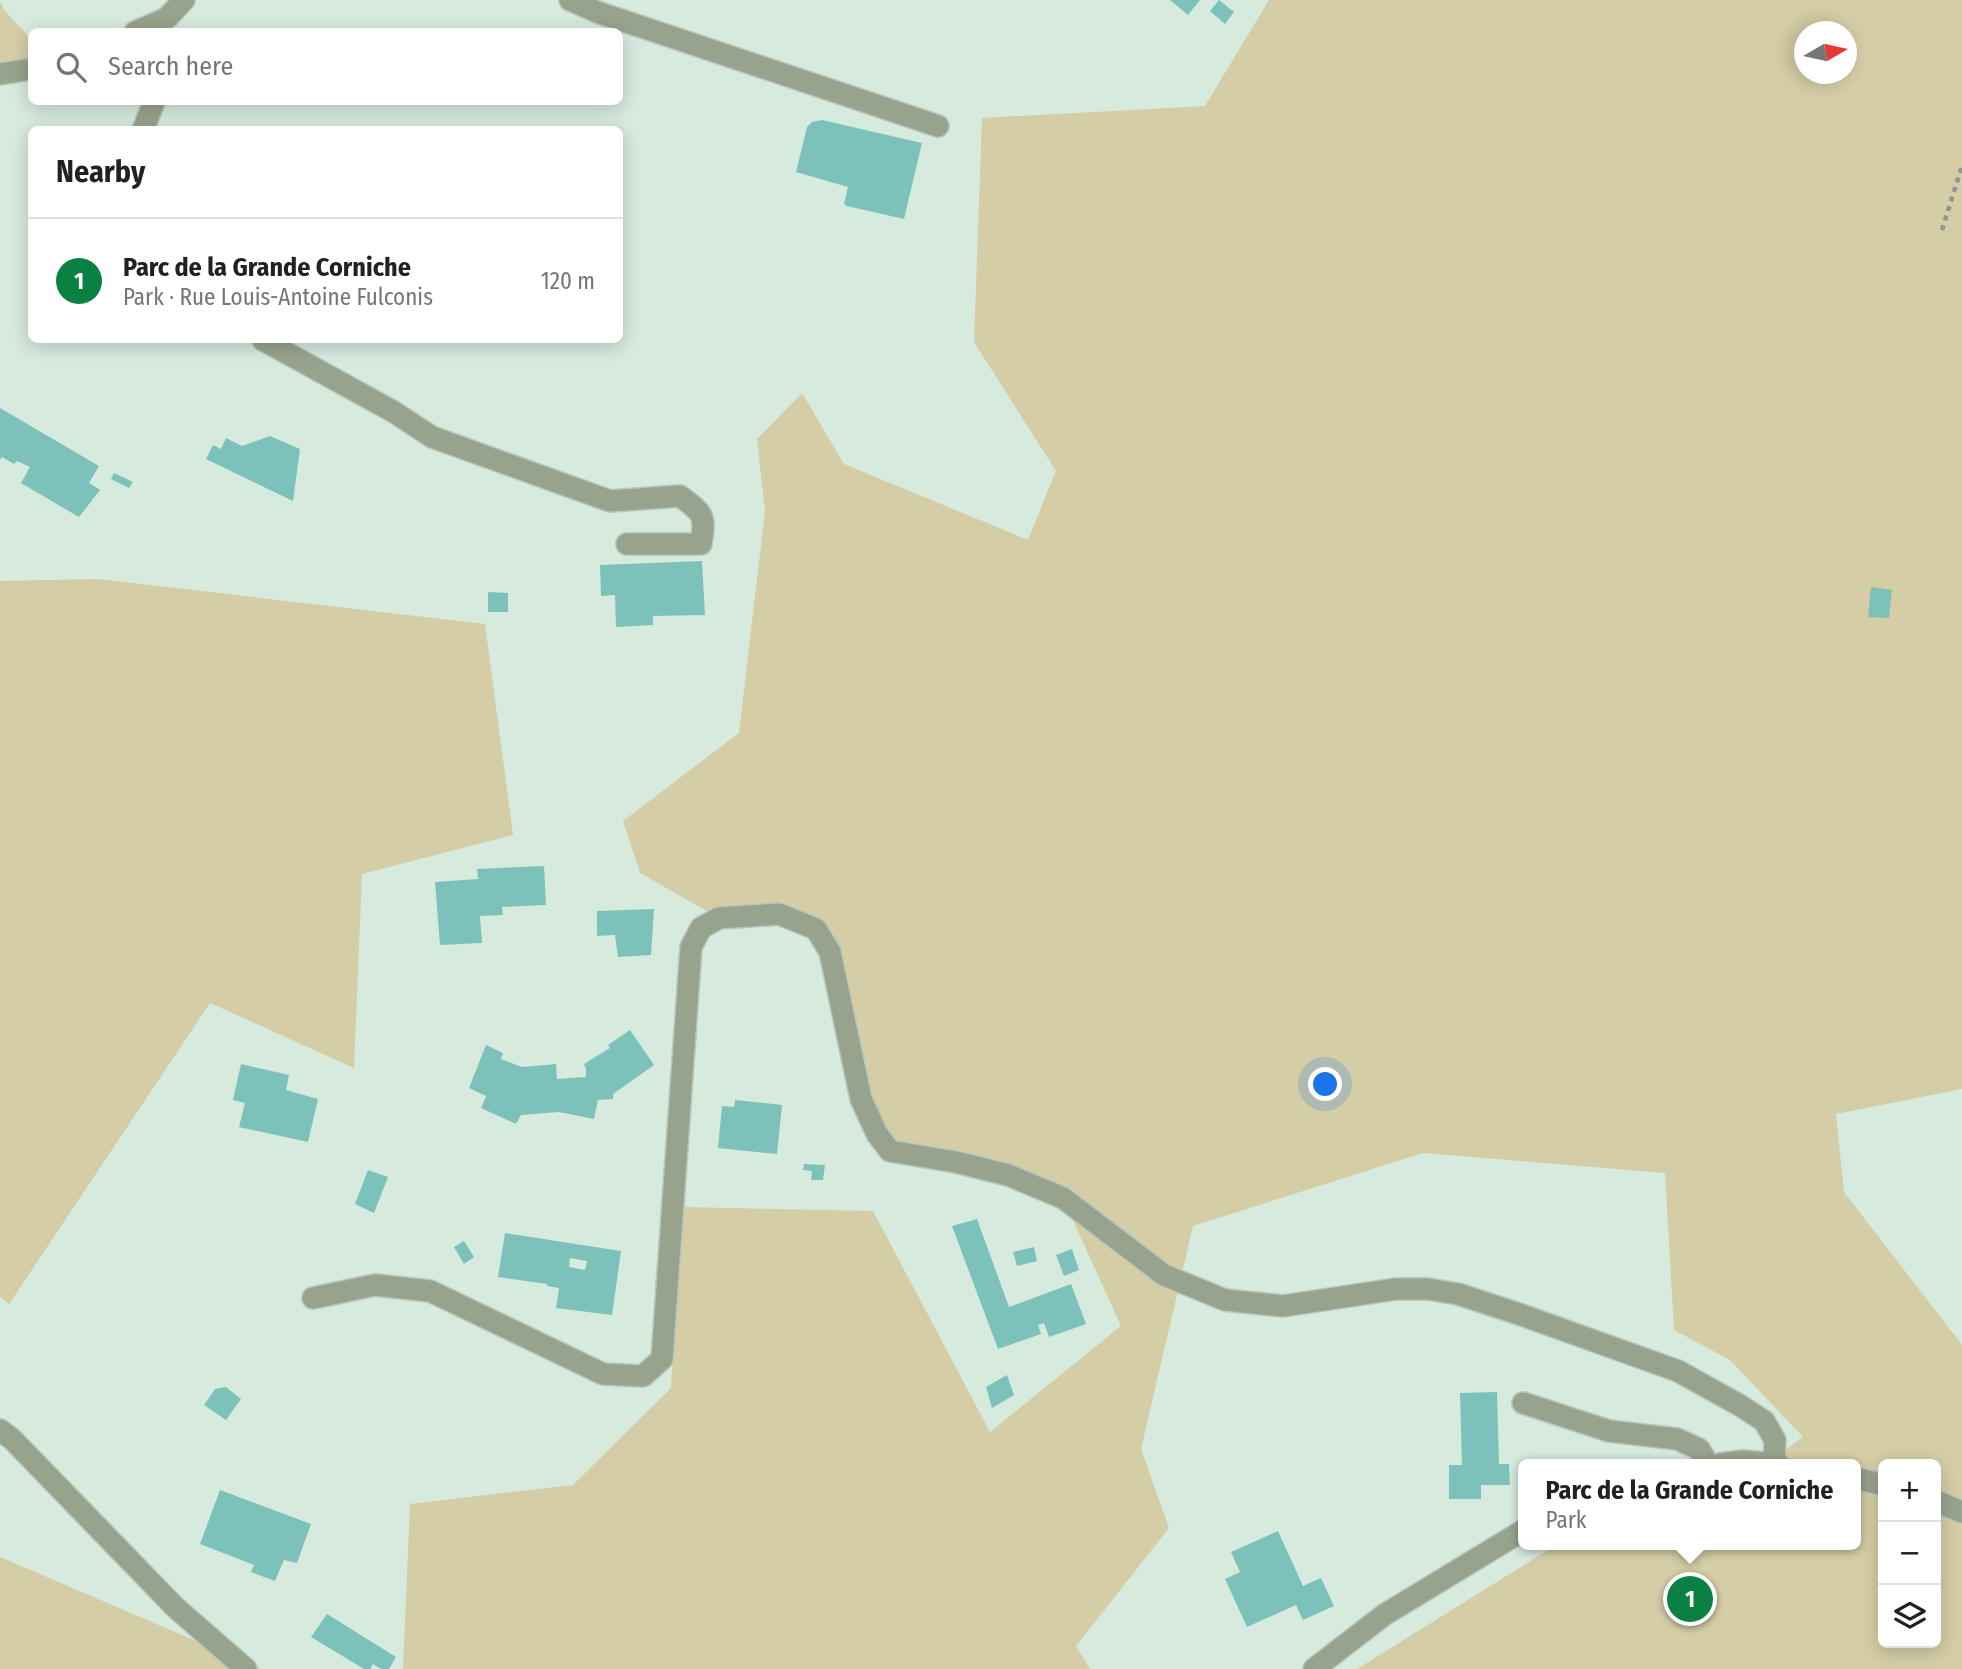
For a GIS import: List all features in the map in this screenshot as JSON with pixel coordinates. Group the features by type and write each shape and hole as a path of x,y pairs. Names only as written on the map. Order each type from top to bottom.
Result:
{"street":[{"path":"166,25 184,0"},
{"path":"570,0 938,126"},
{"path":"0,74 28,70"},
{"path":"145,126 153,105"},
{"path":"268,343 394,412 432,437 610,500 680,496 700,511 705,522 701,544 627,544"},
{"path":"313,1298 374,1285 430,1291 603,1374 643,1376 662,1359 691,947 701,928 719,918 779,914 816,929 830,952 861,1098 877,1134 890,1151 956,1162 1008,1175 1063,1198 1164,1275 1226,1300 1283,1306 1396,1289 1429,1289 1458,1294 1519,1314 1678,1371 1741,1406 1764,1421 1775,1440 1776,1459"},
{"path":"1523,1403 1609,1431 1677,1439 1699,1449 1706,1459"},
{"path":"0,1430 12,1439 176,1608 246,1669"},
{"path":"1861,1479 1878,1484"},
{"path":"1941,1503 1962,1512"},
{"path":"1314,1669 1384,1615 1518,1534"}],"path":[{"path":"1942,230 1962,166"}],"shaded area":[{"path":"1269,0 1962,0 1962,1089 1836,1114 1844,1192 1962,1345 1962,1669 1357,1669 1548,1550 1861,1550 1861,1459 1773,1459 1803,1437 1730,1360 1674,1330 1665,1173 1423,1153 1193,1226 1141,1449 1169,1528 1076,1646 1090,1669 403,1669 410,1504 573,1485 671,1388 681,1207 873,1211 990,1432 1121,1326 1063,1198 890,1151 877,1134 830,952 779,914 719,918 640,873 623,821 739,733 765,511 757,439 802,393 844,464 1028,540 1056,471 974,342 982,118 1205,106"},
{"path":"0,2 28,36 28,69 0,74"},
{"path":"98,579 485,624 513,835 362,874 354,1068 210,1003 9,1304 0,1297 0,581"},
{"path":"0,1557 261,1669 0,1669"}],"building":[{"path":"1170,0 1200,0 1188,15"},
{"path":"1219,0 1234,12 1225,24 1210,11"},
{"path":"822,120 922,143 904,219 847,206 844,204 848,187 796,172 807,127 812,122"},
{"path":"0,408 99,466 89,483 100,490 79,517 21,483 30,467 17,461 14,464 2,457 0,460"},
{"path":"270,436 300,449 293,501 206,459 213,445 221,449 226,438 242,446"},
{"path":"114,473 133,482 129,488 111,479"},
{"path":"702,561 705,615 653,616 653,625 616,627 615,595 601,596 600,565"},
{"path":"1871,587 1892,590 1889,618 1868,617"},
{"path":"488,592 508,593 508,612 488,612"},
{"path":"544,866 546,905 502,907 503,915 480,916 482,943 440,945 435,882 478,879 477,869"},
{"path":"654,909 651,955 618,957 615,935 597,936 597,911"},
{"path":"630,1030 654,1065 613,1094 613,1099 598,1100 594,1119 559,1112 521,1115 516,1124 481,1108 486,1096 469,1088 486,1045 503,1053 501,1059 522,1067 556,1064 557,1079 586,1077 584,1064 610,1048 608,1045"},
{"path":"241,1064 289,1075 286,1090 318,1099 308,1142 239,1127 245,1103 233,1100"},
{"path":"735,1100 782,1105 777,1154 718,1148 722,1106 734,1107"},
{"path":"804,1164 825,1165 823,1180 811,1180 812,1171 803,1170"},
{"path":"368,1170 388,1177 374,1213 355,1204"},
{"path":"977,1219 1009,1307 1071,1284 1086,1324 1049,1337 1044,1323 1038,1325 1041,1334 998,1349 952,1226"},
{"path":"505,1233 621,1251 612,1315 556,1308 559,1288 498,1277","holes":["570,1258 587,1261 585,1270 569,1267"]},
{"path":"464,1241 474,1257 464,1264 454,1247"},
{"path":"1034,1247 1037,1261 1017,1266 1013,1252"},
{"path":"1072,1249 1079,1270 1064,1276 1056,1255"},
{"path":"1007,1375 1014,1395 992,1408 986,1387"},
{"path":"226,1387 241,1399 226,1420 204,1405 215,1389"},
{"path":"1497,1392 1499,1464 1509,1464 1510,1485 1481,1485 1481,1499 1449,1499 1449,1465 1462,1465 1460,1393"},
{"path":"220,1490 311,1524 297,1563 284,1560 275,1581 251,1572 254,1565 200,1544"},
{"path":"1278,1531 1303,1586 1321,1578 1334,1606 1303,1620 1296,1605 1247,1627 1225,1579 1240,1572 1231,1552"},
{"path":"327,1614 396,1657 389,1669 381,1669 373,1664 370,1669 364,1669 311,1637"}],"place":[{"name":"Parc de la Grande Corniche","path":"1690,1599"}]}
